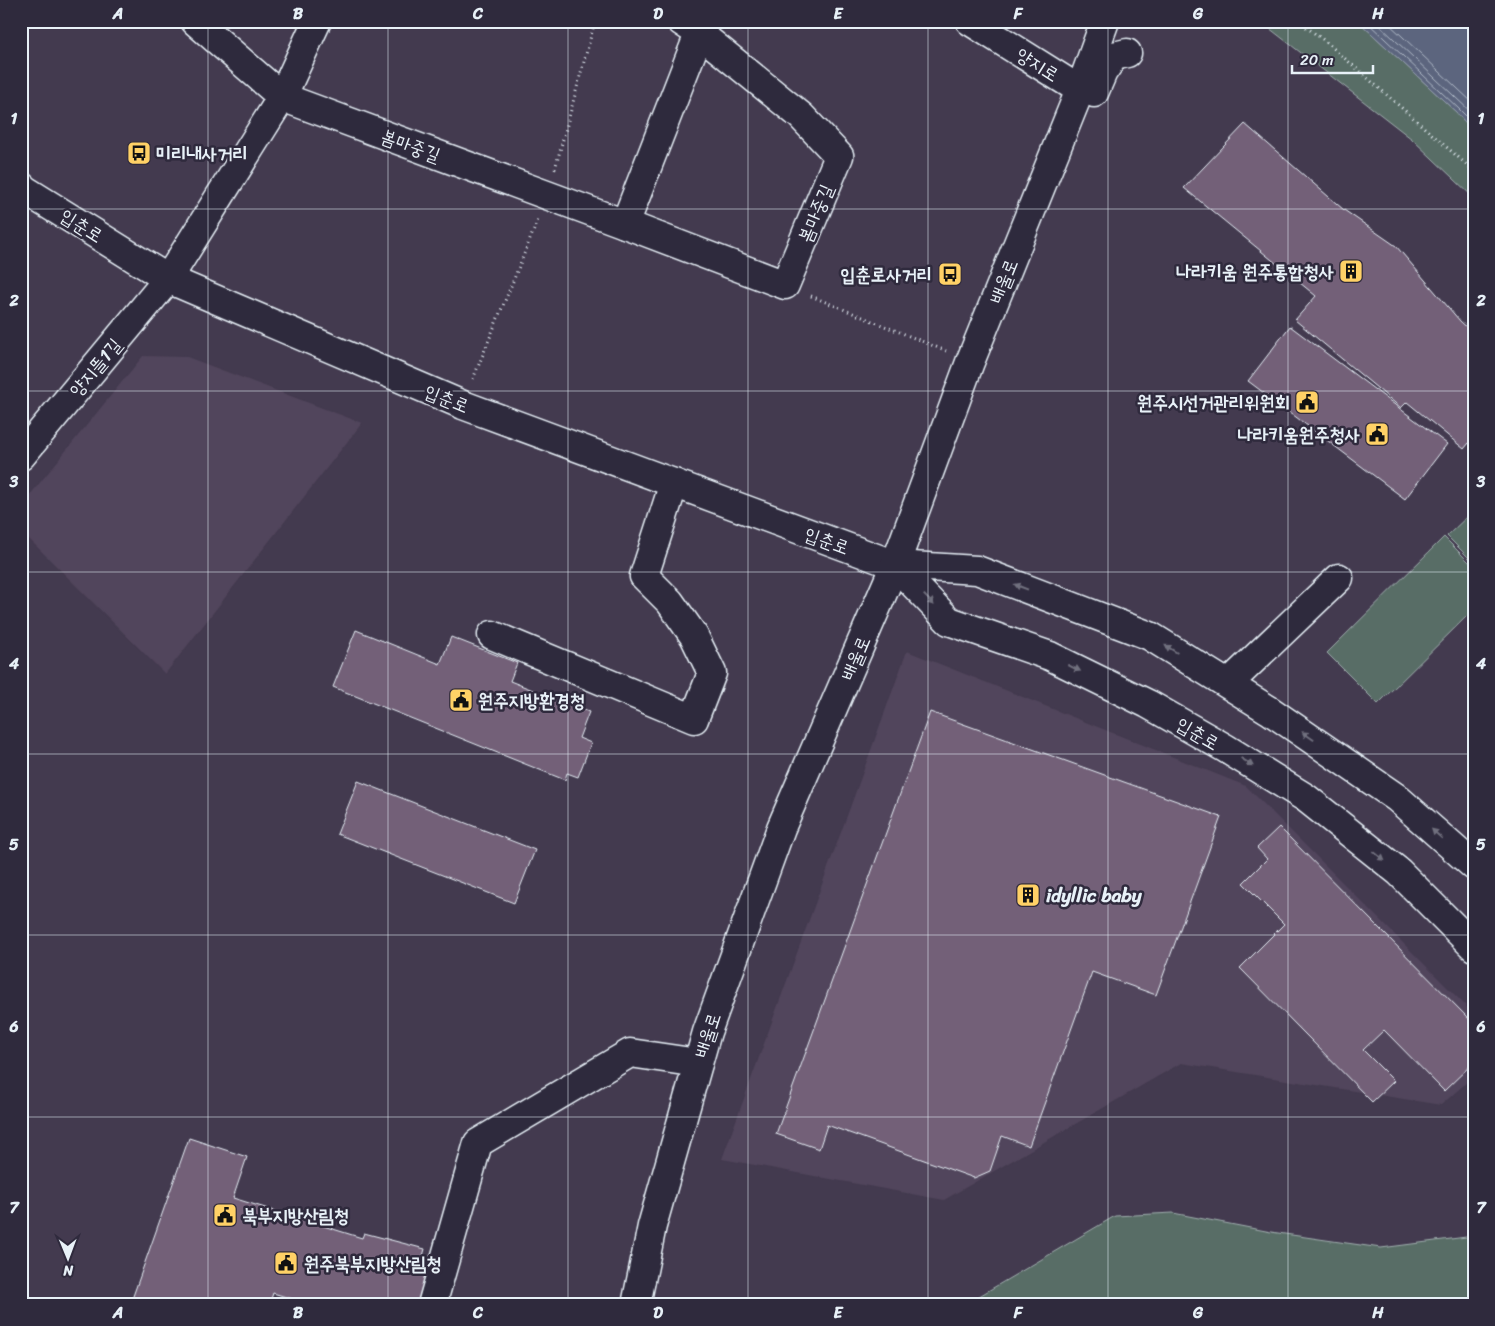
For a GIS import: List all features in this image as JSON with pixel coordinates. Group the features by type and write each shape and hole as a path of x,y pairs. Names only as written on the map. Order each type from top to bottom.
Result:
{"street":[{"name":"봄마중길","path":"195,21 282,97 785,285 839,156 801,116 695,25 625,224"},
{"path":"168,279 282,97 317,21"},
{"name":"양지로","path":"970,21 1080,90"},
{"path":"1053,158 1073,141 1103,72 1114,56 1127,53 1101,33"},
{"name":"배울로","path":"636,1305 652,1226 707,1032 781,828 894,565 970,362 1053,158 1101,33"},
{"name":"입춘로","path":"21,186 168,279 454,401 894,565 977,570 1150,636 1269,710 1397,798 1474,866"},
{"name":"양지뜰1길","path":"21,456 168,279"},
{"path":"492,635 694,719 712,673 694,636 670,602 644,576 674,483"},
{"name":"입춘로","path":"894,565 949,621 1050,656 1148,704 1306,798 1399,872 1474,947"},
{"path":"1228,684 1339,578"},
{"path":"432,1305 478,1143 630,1052 698,1063"}],"path":[{"path":"1298,21 1325,41 1474,172"},
{"path":"785,285 970,362"}],"shaded area":[{"path":"143,356 187,357 362,423 165,674 21,531 21,506"},
{"path":"907,651 1246,786 1474,1014 1474,1076 1441,1105 1181,1063 944,1200 722,1159"}],"green space":[{"path":"1260,21 1358,21 1456,112 1474,132 1474,198 1412,139"},
{"path":"1474,510 1474,563 1447,536"},
{"path":"1444,537 1474,567 1474,609 1378,704 1327,653"},
{"path":"1173,1213 1271,1232 1381,1248 1474,1236 1474,1305 964,1305 1115,1216"}],"water":[{"path":"1358,21 1462,21 1474,32 1474,132 1456,112"}],"building":[{"name":"나라키움 원주통합청사","path":"1245,124 1344,210 1396,246 1460,321 1474,334 1474,437 1464,449 1407,402 1401,408 1295,320 1316,296 1184,188"},
{"path":"1290,326 1447,444 1405,499 1248,381"},
{"name":"원주지방환경청","path":"356,630 440,664 451,637 517,663 510,681 589,712 579,738 591,743 578,777 567,773 565,780 333,687"},
{"name":"idyllic baby","path":"930,712 1221,817 1156,995 1092,972 1029,1146 1002,1136 990,1171 974,1178 827,1125 819,1149 776,1134"},
{"path":"358,781 535,850 514,903 337,834"},
{"path":"1279,827 1474,1024 1474,1062 1444,1091 1384,1030 1363,1050 1394,1081 1372,1102 1240,968 1284,924 1243,883 1267,859 1257,848"},
{"name":"북부지방산림청","path":"189,1138 247,1157 233,1198 362,1238 364,1233 425,1249 419,1270 437,1275 428,1305 313,1305 273,1293 269,1305 151,1305 132,1299"}],"place":[{"name":"미리내사거리","path":"139,153"},
{"name":"나라키움 원주통합청사","path":"1351,271"},
{"name":"입춘로사거리","path":"950,274"},
{"name":"원주시선거관리위원회","path":"1307,402"},
{"name":"나라키움원주청사","path":"1377,434"},
{"name":"원주지방환경청","path":"461,700"},
{"name":"idyllic baby","path":"1028,895"},
{"name":"북부지방산림청","path":"225,1215"},
{"name":"원주북부지방산림청","path":"286,1263"}]}
